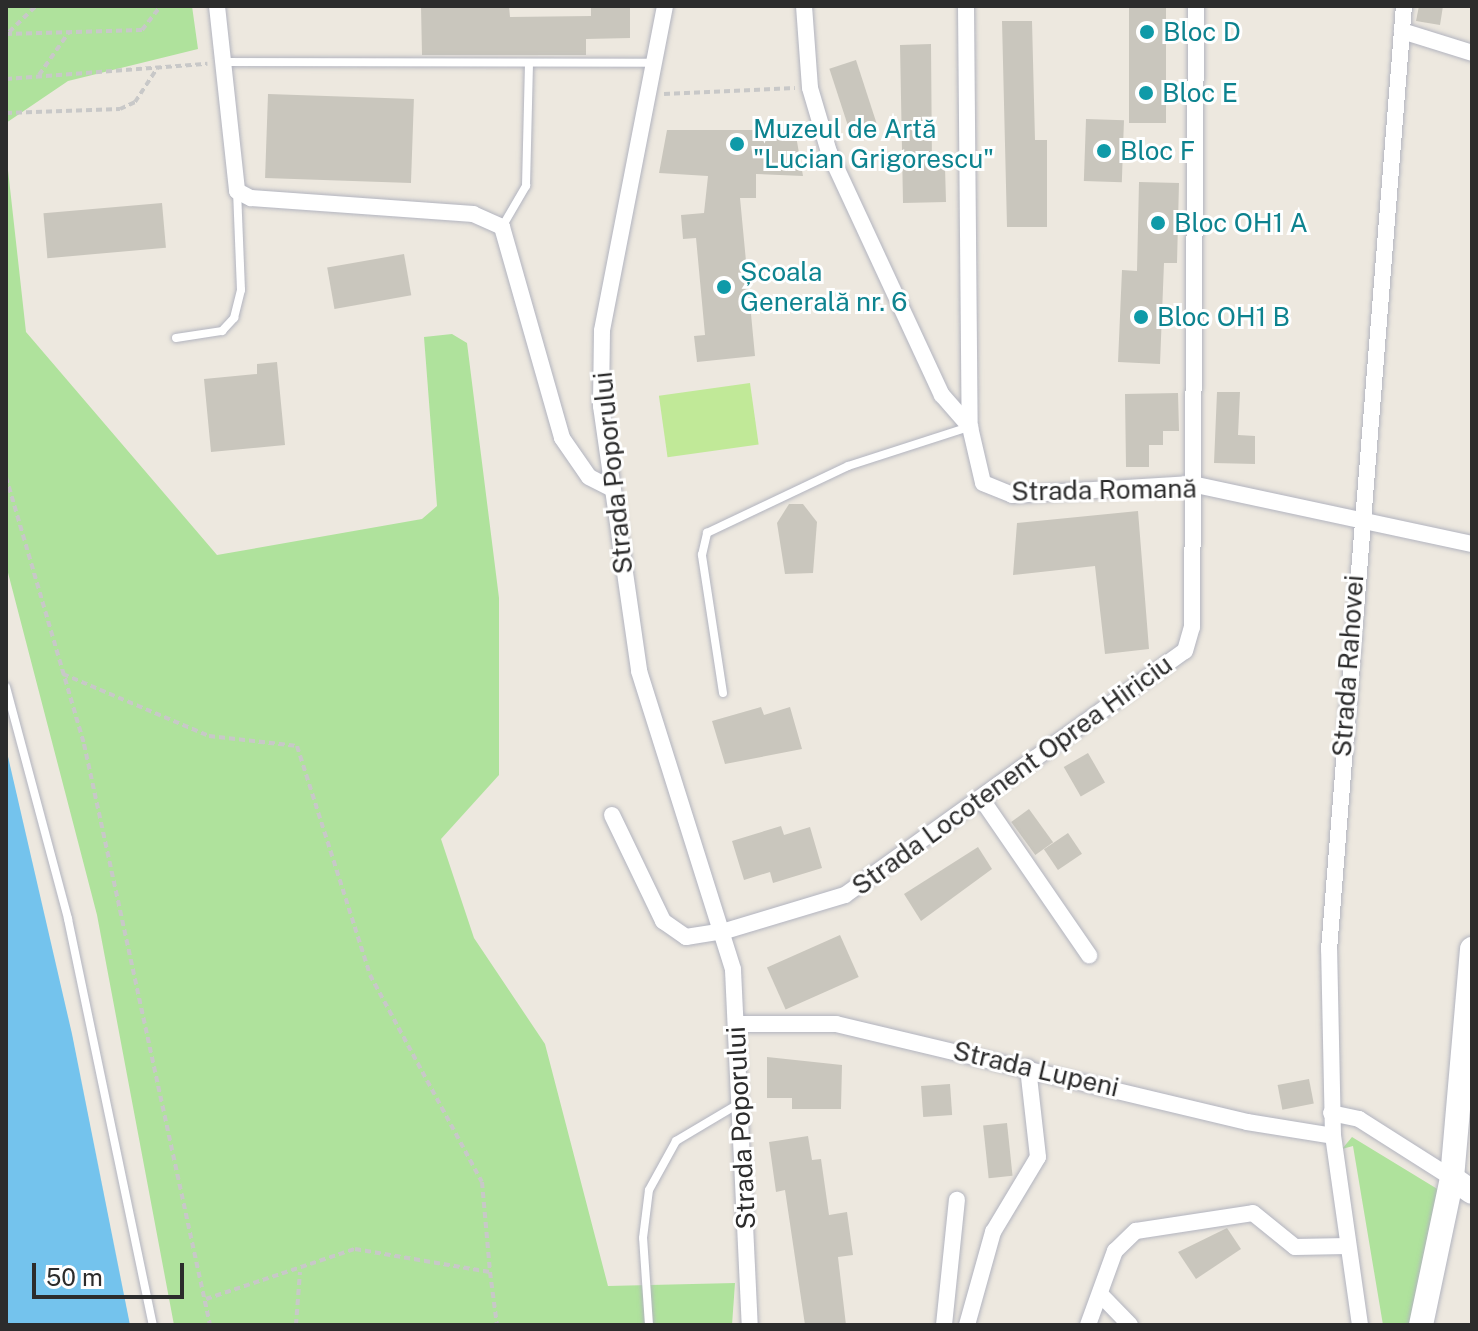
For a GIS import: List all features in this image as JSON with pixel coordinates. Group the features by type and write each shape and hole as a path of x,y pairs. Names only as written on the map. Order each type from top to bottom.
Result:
{"main road":[{"path":"1421,1325 1462,1185 1472,949"}],"street":[{"path":"217,6 237,191 251,198 473,214 502,227 562,438 589,477 611,488"},
{"name":"Strada Poporului","path":"665,6 602,331 601,406 639,671 725,931 737,1024 750,1325"},
{"path":"804,6 810,88 829,152 929,366 970,427"},
{"name":"Strada Romană","path":"966,6 970,427 975,469 997,492 1192,484 1472,544"},
{"name":"Strada Locotenent Oprea Hiriciu","path":"725,931 845,895 1185,651 1192,627 1196,6"},
{"name":"Strada Rahovei","path":"1360,1325 1331,1113 1329,950 1359,518 1404,6"},
{"path":"1402,31 1472,53"},
{"path":"981,798 1089,955"},
{"path":"612,815 663,921 686,937 725,931"},
{"name":"Strada Lupeni","path":"737,1024 836,1024 1333,1136"},
{"path":"967,1325 993,1232 1038,1157 1028,1068"},
{"path":"1331,1113 1359,1119 1462,1185"},
{"path":"944,1325 957,1200"},
{"path":"1088,1325 1115,1251 1136,1231 1218,1215 1265,1217 1295,1247 1347,1246"},
{"path":"1100,1294 1130,1325"}],"lane":[{"path":"221,62 656,63"},
{"path":"502,227 526,186 529,63"},
{"path":"176,338 222,331 234,318 241,290 237,191"},
{"path":"723,693 702,555 707,533 848,466 970,427"},
{"path":"6,687 68,919 153,1325"},
{"path":"649,1325 643,1238 649,1190 676,1141 741,1103"}],"path":[{"path":"6,34 36,6"},
{"path":"6,34 142,30 161,6"},
{"path":"38,76 69,32"},
{"path":"6,79 221,62"},
{"path":"6,113 120,109 135,102 158,67"},
{"path":"650,95 810,88"},
{"path":"6,477 63,674 210,1325"},
{"path":"63,674 209,736 297,746 370,975 482,1182 497,1325"},
{"path":"206,1299 300,1272 355,1249 490,1272"},
{"path":"296,1325 300,1272"}],"green space":[{"path":"6,6 192,6 198,49 68,81 6,123"},
{"path":"6,152 26,332 217,555 422,519 437,506 424,337 452,334 467,343 499,598 499,775 441,839 474,938 545,1044 608,1286 735,1283 732,1325 174,1325 97,915 6,565"},
{"path":"750,383 759,444 668,457 659,396"},
{"path":"1352,1137 1439,1190 1414,1325 1383,1325 1353,1146 1342,1149"}],"water":[{"path":"6,748 72,1034 130,1325 6,1325"}],"building":[{"path":"421,6 509,6 510,17 591,16 591,6 630,6 630,38 586,39 586,55 422,55"},
{"path":"1129,6 1166,6 1166,123 1129,123"},
{"path":"1419,6 1443,6 1440,25 1416,21"},
{"path":"1002,21 1032,21 1035,140 1047,140 1047,227 1007,227"},
{"path":"931,44 932,167 945,167 946,202 903,203 900,45"},
{"path":"856,60 877,124 850,132 829,69"},
{"path":"268,94 414,99 411,183 265,178"},
{"name":"Bloc F","path":"1086,119 1124,120 1122,182 1084,181"},
{"path":"667,130 795,130 803,176 756,174 756,198 740,198 755,356 697,362 694,336 705,335 696,238 683,239 681,215 704,213 708,176 659,173"},
{"path":"1139,182 1179,183 1177,263 1164,263 1160,364 1118,362 1122,270 1137,271"},
{"path":"162,203 166,248 47,258 43,213"},
{"path":"404,254 411,295 334,309 327,268"},
{"path":"277,362 285,445 211,452 204,379 257,374 257,364"},
{"path":"1217,392 1240,392 1238,435 1255,436 1255,464 1214,463"},
{"path":"1178,393 1179,431 1163,431 1163,445 1149,445 1149,467 1126,467 1125,394"},
{"path":"789,504 803,504 817,522 813,573 785,574 777,523"},
{"path":"1138,511 1149,649 1105,654 1095,566 1013,575 1017,523"},
{"path":"761,707 764,715 790,707 802,749 725,764 712,721"},
{"path":"1088,753 1105,782 1081,796 1064,767"},
{"path":"1029,809 1053,842 1035,855 1011,822"},
{"path":"781,826 784,835 810,827 822,868 773,883 770,872 744,880 732,841"},
{"path":"1068,833 1082,854 1058,870 1044,849"},
{"path":"978,847 992,869 921,921 904,894"},
{"path":"840,935 859,977 786,1010 767,968"},
{"path":"767,1057 842,1065 841,1109 792,1109 792,1098 767,1098"},
{"path":"1309,1079 1314,1104 1282,1110 1278,1085"},
{"path":"950,1084 952,1115 923,1117 921,1086"},
{"path":"1007,1123 1013,1176 989,1178 983,1126"},
{"path":"808,1136 812,1160 821,1159 829,1215 847,1212 853,1255 838,1257 846,1325 805,1325 785,1190 776,1192 769,1142"},
{"path":"1227,1228 1241,1249 1196,1279 1178,1252"}],"place":[{"name":"Bloc D","path":"1147,32"},
{"name":"Bloc E","path":"1146,93"},
{"name":"Muzeul de Artă \"Lucian Grigorescu\"","path":"737,144"},
{"name":"Bloc F","path":"1104,151"},
{"name":"Bloc OH1 A","path":"1158,223"},
{"name":"Școala Generală nr. 6","path":"724,287"},
{"name":"Bloc OH1 B","path":"1141,317"}]}
